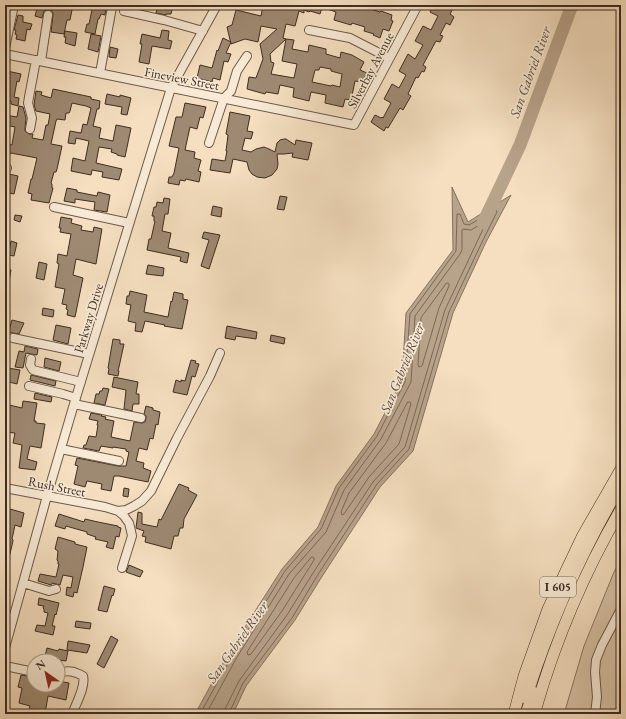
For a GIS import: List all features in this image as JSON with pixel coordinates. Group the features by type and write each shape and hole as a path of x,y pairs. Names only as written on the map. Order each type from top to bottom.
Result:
{"highway":[{"name":"I 605","path":"514,714 524,676 548,609 582,537 621,469"},
{"path":"521,714 538,660 562,599 585,550 621,485"},
{"path":"526,714 543,659 560,617 591,548 621,494"},
{"name":"I 605","path":"534,714 552,658 570,613 598,552 621,509"}],"street":[{"path":"5,48 14,5"},
{"name":"Silverbay Avenue","path":"354,125 418,5"},
{"name":"Parkway Drive","path":"5,648 61,448 171,88 203,31 214,6"},
{"path":"100,73 112,7"},
{"path":"124,11 203,31"},
{"path":"30,129 32,118 28,103 48,16"},
{"path":"309,30 350,38 389,58"},
{"name":"Fineview Street","path":"5,54 354,125"},
{"path":"208,143 224,98 231,91 237,72 247,56"},
{"path":"54,207 129,224"},
{"path":"14,338 89,354"},
{"path":"118,511 126,510 134,506 142,501 151,491 210,376 220,353"},
{"path":"31,359 30,365 33,370 81,382"},
{"path":"29,386 63,394 75,401 141,418"},
{"path":"61,448 119,461"},
{"name":"Rush Street","path":"5,488 106,507 118,511"},
{"path":"118,511 129,523 132,536 122,568"},
{"path":"23,583 49,591 56,589"},
{"path":"595,714 597,697 595,672 596,660 602,645 621,609"},
{"path":"5,666 26,670"},
{"path":"66,671 78,673 83,676 84,680 72,714"}],"shaded area":[{"path":"621,559 621,714 564,714 584,646 614,572"}],"water":[{"path":"452,187 468,222 511,195 486,242 453,313 413,451 380,487 295,620 246,686 233,714 195,714 229,652 282,569 318,527 336,486 374,434 402,380 406,313 453,250"}],"building":[{"path":"38,5 73,5 70,20 67,20 64,34 51,32 53,13 51,10 44,11 42,18 35,16"},
{"path":"93,5 106,7 105,15 101,14 98,19 95,34 85,32 87,24 89,24"},
{"path":"158,5 173,5 171,14 166,15 156,13"},
{"path":"263,5 277,5 296,9 291,5 357,5 392,15 391,20 393,21 389,31 383,29 380,38 373,35 374,34 364,31 365,27 334,20 336,12 322,7 320,14 304,10 304,13 299,11 295,26 286,24 283,38 294,40 292,49 308,52 309,45 326,49 326,54 340,58 341,52 352,55 364,62 360,70 367,73 362,82 355,81 351,100 345,99 343,107 325,103 326,95 311,92 309,101 293,97 294,88 280,85 278,94 266,92 265,94 247,89 249,77 256,78 263,59 260,44 277,29 261,26 258,42 245,39 231,44 227,27 232,25 236,10 261,16","holes":["286,39 282,61 297,64 294,78 271,74 274,63 271,62 270,54","320,67 331,69 331,71 342,74 340,87 312,82 315,70 319,70"]},
{"path":"434,5 455,5 450,14 454,17 450,25 446,23 440,35 443,36 440,42 436,41 423,65 426,67 424,72 422,71 418,78 416,77 408,94 411,96 403,110 400,108 388,128 386,127 384,131 371,122 375,115 383,118 391,103 384,99 392,84 399,88 406,75 399,71 408,54 415,59 423,45 415,41 423,26 431,30 438,16 430,12"},
{"path":"18,15 23,16 23,22 32,24 30,30 27,29 25,41 16,39 16,30 14,30"},
{"path":"162,30 169,31 168,40 172,41 170,49 152,46 149,64 139,62 142,34 160,38"},
{"path":"65,31 77,33 75,46 65,43"},
{"path":"91,34 101,36 98,52 88,49"},
{"path":"223,38 231,42 226,53 231,54 228,62 224,61 220,80 213,78 212,82 197,78 200,65 212,68 217,50 218,51"},
{"path":"110,47 118,49 116,58 109,57"},
{"path":"7,71 21,74 19,82 17,81 14,97 19,98 18,106 11,104 11,101 5,100 5,82"},
{"path":"53,89 91,97 91,99 100,101 93,126 101,128 99,138 113,141 116,125 131,128 125,157 111,152 112,149 99,147 96,163 122,169 119,180 102,177 103,172 92,170 91,175 71,171 73,158 85,161 89,141 76,138 75,144 68,143 70,131 81,133 83,124 87,125 91,108 72,103 69,113 66,113 65,120 57,119 56,121 51,144 62,146 57,169 56,172 54,172 51,183 53,188 49,203 31,200 32,194 28,193 37,158 5,153 5,144 12,145 15,127 5,125 5,115 17,117 19,106 23,107 26,118 25,131 29,134 33,134 32,138 43,140 50,114 36,111 34,105 36,91 42,92 41,95 51,98"},
{"path":"107,94 131,98 127,115 121,114 122,107 105,104"},
{"path":"185,103 206,107 203,118 200,117 197,129 190,127 185,150 195,152 194,158 201,160 198,171 201,172 199,182 186,179 185,181 180,180 179,185 168,183 169,177 172,177 174,173 179,148 169,146 176,117 182,117"},
{"path":"230,112 250,116 247,131 253,132 251,139 245,138 242,150 251,152 264,147 275,152 277,143 280,140 286,139 295,145 296,140 312,143 308,160 292,157 293,153 277,154 277,169 272,175 265,178 257,177 252,174 249,170 247,162 233,159 230,173 210,170 212,159 225,161 228,135 226,134"},
{"path":"9,174 18,176 14,194 5,192 5,175 8,176"},
{"path":"67,188 77,190 77,192 97,196 98,192 110,195 107,212 94,210 95,202 75,199 75,203 64,201"},
{"path":"280,196 287,197 284,210 277,209"},
{"path":"164,198 170,199 168,214 165,214 162,231 171,233 168,248 189,253 187,263 180,261 181,257 147,250 155,221 154,216 152,216 154,207 156,207 157,202 163,203"},
{"path":"213,206 222,208 221,217 211,215"},
{"path":"15,215 22,216 20,222 14,220"},
{"path":"61,217 72,219 71,223 82,226 81,230 93,232 94,227 102,229 96,264 76,259 73,275 83,278 75,317 67,315 67,305 62,304 65,289 55,287 59,264 57,263 58,254 67,256 71,234 60,232 61,228 59,228"},
{"path":"204,232 220,235 209,269 201,266 209,240 202,238"},
{"path":"11,241 17,243 14,256 8,255"},
{"path":"39,262 47,264 44,280 36,278"},
{"path":"148,265 164,268 163,276 146,274"},
{"path":"5,269 11,270 8,287 5,287"},
{"path":"130,291 147,295 144,312 168,317 174,292 183,294 183,299 188,300 182,329 145,321 142,332 135,331 136,323 128,321 131,305 126,304 127,296 129,296"},
{"path":"43,308 54,310 53,317 42,315"},
{"path":"12,320 24,323 19,334 7,332"},
{"path":"56,325 71,328 68,344 53,340"},
{"path":"227,326 257,332 256,339 236,336 235,340 225,338"},
{"path":"271,335 285,338 284,344 270,341"},
{"path":"113,339 120,340 120,344 124,344 118,376 108,374"},
{"path":"25,346 38,349 37,355 26,353 23,368 15,367 19,351 24,352"},
{"path":"45,358 61,362 59,371 44,367"},
{"path":"191,360 196,361 195,363 199,364 195,377 192,376 187,395 173,392 176,380 181,382 181,380 185,381"},
{"path":"8,368 20,370 17,384 5,381"},
{"path":"31,375 56,381 55,386 30,380"},
{"path":"114,377 138,382 136,394 139,394 139,404 133,404 132,411 124,409 126,390 112,387"},
{"path":"103,388 109,389 105,405 94,403 96,394 99,394"},
{"path":"35,393 52,397 51,402 34,399"},
{"path":"23,401 37,403 34,421 36,421 36,423 45,424 41,448 30,446 27,459 37,462 35,470 19,468 22,445 13,443 15,433 5,432 5,404 22,408"},
{"path":"146,406 160,412 158,425 156,424 153,439 150,438 147,450 139,448 136,461 144,463 143,468 151,471 148,482 114,476 111,491 101,489 102,484 87,481 85,487 74,484 78,466 75,465 77,458 118,466 126,466 129,452 126,451 126,449 101,446 99,451 83,448 84,445 86,445 89,436 96,437 98,421 89,419 91,413 102,415 101,416 106,417 105,419 114,421 111,437 130,441 134,422 145,422 146,416 144,414"},
{"path":"179,484 189,488 188,490 197,495 184,519 183,528 180,528 178,536 174,536 171,549 145,542 146,537 142,536 144,531 136,528 138,512 142,513 142,524 157,527 159,519 161,520"},
{"path":"124,488 129,489 128,497 123,496"},
{"path":"10,509 24,513 21,527 15,525 7,566 5,566 5,516 6,510"},
{"path":"59,514 84,522 85,519 118,526 121,528 119,537 116,536 113,549 106,547 108,542 95,539 96,537 87,534 87,532 66,526 65,529 55,526"},
{"path":"58,537 87,547 77,593 74,592 73,597 66,595 67,587 71,588 73,577 63,575 60,585 52,583 51,585 38,581 40,574 56,577 59,564 57,560 58,551 55,549"},
{"path":"129,565 143,571 140,577 126,572"},
{"path":"104,586 115,589 107,612 98,610"},
{"path":"39,598 59,603 52,626 55,626 53,635 35,631 37,625 45,626 48,613 44,612 44,606 38,605"},
{"path":"76,621 91,623 90,629 75,627"},
{"path":"111,636 118,640 104,668 97,664"},
{"path":"68,641 90,645 87,653 67,650"},
{"path":"47,648 58,651 59,649 68,651 66,661 66,653 46,653"},
{"path":"21,675 26,676 26,693 66,693 66,682 69,683 66,700 48,696 45,714 28,714 30,706 19,703 22,688 18,687"}],"waterway":[{"name":"San Gabriel River","path":"483,223 520,145 572,5"}]}
